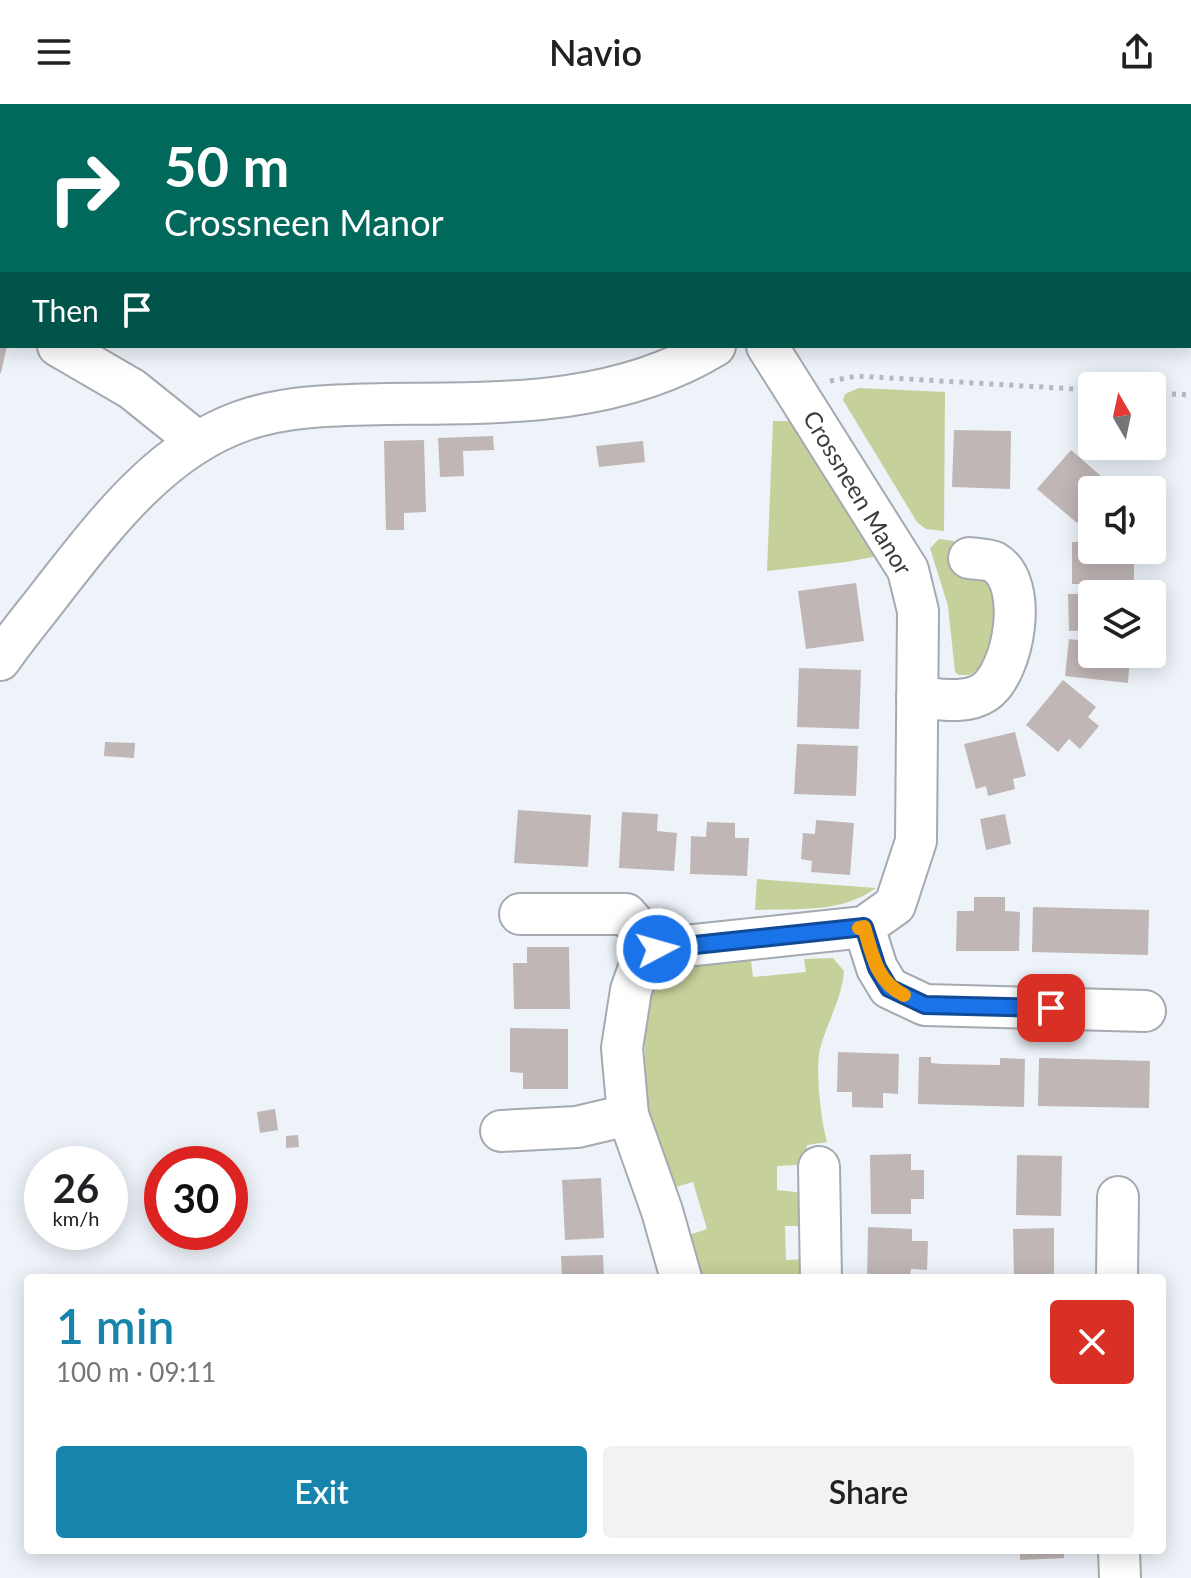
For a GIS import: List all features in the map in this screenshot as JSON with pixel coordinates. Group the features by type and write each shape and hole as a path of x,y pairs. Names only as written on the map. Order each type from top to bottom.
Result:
{"street":[{"path":"61,348 132,389 198,442"},
{"path":"0,660 81,555 153,475 198,442 243,421 293,409 539,401 598,392 652,375 711,348"},
{"name":"Crossneen Manor","path":"768,348 908,570 918,611 916,841 895,905 864,927"},
{"path":"917,697 956,701 984,693 1000,675 1010,654 1015,622 1012,587 1003,571 993,562 969,558"},
{"path":"520,914 626,914 657,949"},
{"path":"680,1274 662,1211 628,1115 622,1048 631,990 640,965 657,949 864,927 877,968 889,988 925,1005 1145,1011"},
{"path":"501,1131 577,1127 628,1115"},
{"path":"819,1167 821,1274"},
{"path":"1117,1274 1118,1197"},
{"path":"1119,1554 1120,1578"}],"path":[{"path":"793,387 857,376 1078,389"},
{"path":"1166,394 1191,395"}],"green space":[{"path":"859,388 945,392 944,531 926,529 917,522 843,400 845,394"},
{"path":"773,421 790,421 878,556 767,571"},
{"path":"939,539 954,541 955,570 1000,583 992,662 969,675 955,672 948,606 930,548"},
{"path":"757,879 876,888 833,906 755,910"},
{"path":"750,953 753,977 806,972 804,959 833,958 844,971 819,1058 819,1095 827,1142 807,1145 805,1160 796,1165 777,1166 777,1190 804,1193 809,1226 785,1226 786,1260 807,1259 809,1274 698,1274 686,1236 707,1229 693,1182 672,1188 646,1102 644,1021 648,982 675,965"}],"building":[{"path":"0,348 7,348 1,373"},
{"path":"954,430 1011,431 1010,489 952,487"},
{"path":"493,436 494,450 463,451 464,476 440,477 438,438"},
{"path":"424,440 426,512 404,513 404,530 386,530 384,441"},
{"path":"643,441 645,462 599,467 596,446"},
{"path":"1071,450 1078,460 1082,460 1101,476 1078,476 1077,523 1037,489"},
{"path":"1072,542 1078,542 1078,564 1134,564 1134,580 1078,580 1078,584 1072,584"},
{"path":"856,583 864,641 806,649 798,591"},
{"path":"1068,594 1078,594 1078,631 1069,631"},
{"path":"1069,639 1078,640 1078,668 1129,668 1128,683 1065,676"},
{"path":"799,668 861,670 859,729 797,727"},
{"path":"1063,680 1096,707 1088,717 1099,726 1080,749 1069,739 1058,752 1026,725"},
{"path":"1015,732 1026,776 1013,779 1015,789 988,796 986,786 976,789 964,744"},
{"path":"105,742 135,743 134,758 104,756"},
{"path":"797,744 858,746 856,796 794,794"},
{"path":"518,810 591,815 588,867 514,863"},
{"path":"622,812 658,814 657,831 677,833 674,871 619,868"},
{"path":"1005,814 1011,844 986,850 980,819"},
{"path":"816,820 854,823 850,875 811,872 812,861 801,859 803,833 815,834"},
{"path":"707,822 735,823 735,838 749,838 747,876 690,874 691,836 706,837"},
{"path":"974,897 1005,897 1005,911 1020,912 1019,951 956,951 957,911 974,911"},
{"path":"1033,907 1149,910 1148,955 1032,952"},
{"path":"527,947 569,947 570,1009 514,1009 513,963 527,963"},
{"path":"510,1028 568,1029 568,1089 523,1089 523,1073 510,1072"},
{"path":"838,1052 899,1054 898,1094 883,1093 883,1108 852,1107 852,1092 837,1092"},
{"path":"919,1057 931,1057 931,1063 942,1064 1000,1065 1000,1058 1025,1059 1024,1107 918,1104"},
{"path":"1039,1058 1150,1061 1149,1108 1038,1106"},
{"path":"275,1109 278,1130 260,1133 257,1112"},
{"path":"298,1135 299,1147 286,1148 286,1136"},
{"path":"911,1154 911,1170 924,1170 924,1199 911,1199 911,1214 871,1214 870,1155"},
{"path":"1017,1155 1062,1156 1061,1216 1016,1215"},
{"path":"601,1178 604,1238 565,1240 562,1180"},
{"path":"868,1227 912,1229 912,1241 928,1241 927,1270 911,1269 910,1274 867,1274"},
{"path":"1054,1228 1054,1274 1014,1274 1013,1229"},
{"path":"603,1255 604,1274 562,1274 561,1256"},
{"path":"1020,1554 1064,1554 1064,1558 1020,1560"}],"slow traffic":[{"path":"859,928 864,927 877,968 889,988 904,995"}],"route":[{"path":"657,949 864,927 877,968 889,988 925,1005 1051,1008"}]}
